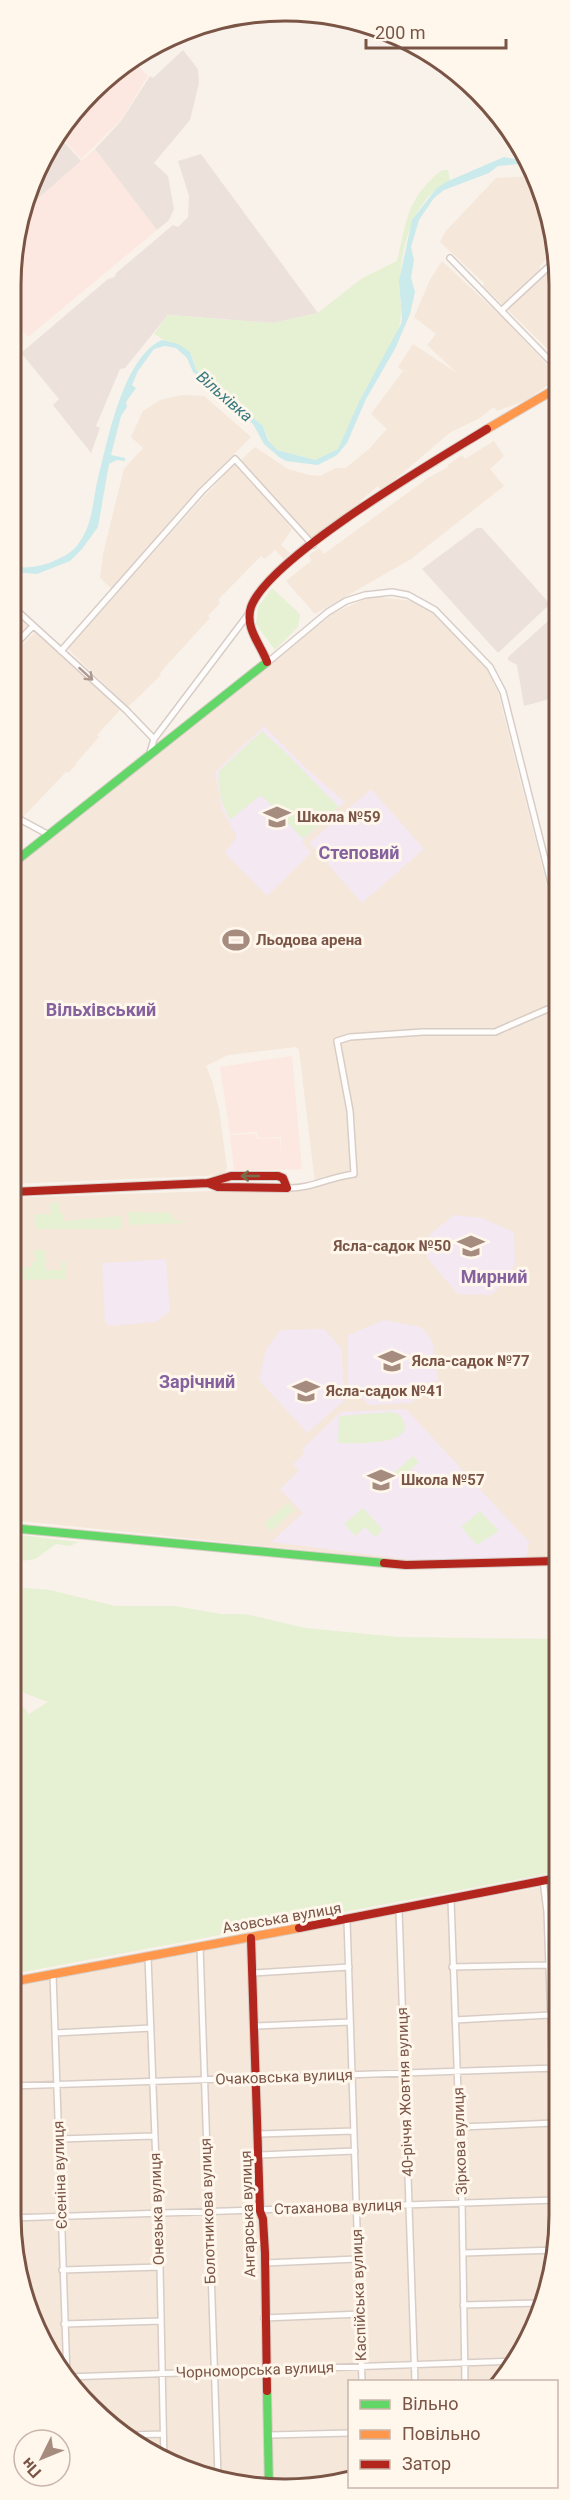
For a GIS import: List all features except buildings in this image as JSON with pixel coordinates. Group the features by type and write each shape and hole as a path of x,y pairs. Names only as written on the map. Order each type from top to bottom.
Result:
{"street":[{"path":"450,258 549,360"},
{"path":"502,310 548,267"},
{"path":"268,662 249,627 255,599 269,579 313,545 460,444 549,393"},
{"path":"61,651 202,492 235,459 313,545"},
{"path":"21,857 149,758 328,612 346,601 365,595 392,592 425,602 490,667 503,692 549,875"},
{"path":"149,758 154,739 251,610"},
{"path":"21,615 126,710 154,739"},
{"path":"21,639 33,626"},
{"path":"21,820 49,835"},
{"path":"21,1192 208,1183 231,1176 278,1176 283,1178 287,1188 304,1188 333,1177 354,1174 350,1111 337,1041 350,1037 423,1032 495,1032 549,1008"},
{"path":"21,1529 406,1565 549,1561"},
{"name":"Азовська вулиця","path":"21,1980 347,1920 549,1879"},
{"path":"543,1880 547,1912 549,1990"},
{"name":"Зіркова вулиця","path":"451,1900 460,2127 465,2380"},
{"name":"40-річчя Жовтня вулиця","path":"399,1910 415,2380"},
{"name":"Каспійська вулиця","path":"347,1920 362,2380"},
{"name":"Ангарська вулиця","path":"251,1938 256,2026 260,2211 263,2218 265,2263 264,2318 270,2435 269,2478"},
{"name":"Болотникова вулиця","path":"200,1946 218,2470"},
{"name":"Онезька вулиця","path":"148,1957 160,2268 163,2449"},
{"path":"452,1967 548,1965"},
{"path":"253,1973 349,1967"},
{"name":"Єсеніна вулиця","path":"53,1974 66,2364"},
{"path":"455,2020 549,2015"},
{"path":"256,2026 350,2022"},
{"path":"55,2033 151,2028"},
{"name":"Очаковська вулиця","path":"21,2086 549,2068"},
{"path":"460,2127 549,2123"},
{"path":"259,2134 354,2131"},
{"path":"59,2139 154,2136"},
{"path":"259,2155 355,2151"},
{"name":"Стаханова вулиця","path":"21,2218 549,2200"},
{"path":"463,2253 547,2250"},
{"path":"265,2263 357,2259"},
{"path":"62,2270 160,2268"},
{"path":"463,2305 534,2303"},
{"path":"264,2318 361,2314"},
{"path":"64,2324 161,2321"},
{"name":"Чорноморська вулиця","path":"77,2377 505,2361"},
{"path":"270,2435 348,2433"},
{"path":"138,2435 162,2434"}],"shaded area":[{"path":"183,50 198,69 199,83 190,120 154,163 168,176 174,209 169,220 157,230 95,149 121,121 150,76 153,78"},
{"path":"138,65 148,76 121,120 81,159 64,140 65,138 98,98"},
{"path":"63,141 81,161 35,201 48,168"},
{"path":"95,149 157,230 28,337 21,328 21,285 23,251 35,201"},
{"path":"201,154 318,313 273,323 168,315 125,368 120,369 96,426 100,428 91,453 53,405 59,399 21,353 108,279 115,277 116,273 173,225 178,227 188,217 189,196 178,161"},
{"path":"525,175 535,200 544,233 547,258 540,266 540,270 504,306 483,286 484,283 440,242 445,232 496,178"},
{"path":"442,261 508,323 547,365 549,384 527,400 497,411 494,407 480,418 451,432 393,481 381,490 378,486 360,501 362,504 312,539 240,461 255,447 288,469 309,475 320,476 336,468 346,468 370,448 387,429 371,414 403,371 398,367 413,344 457,373 427,345 436,334 414,317 430,280"},
{"path":"548,269 549,350 506,308"},
{"path":"182,395 204,396 251,437 185,504 112,589 100,578 103,554 124,469 143,448 131,437 143,411 160,400"},
{"path":"494,441 504,456 490,469 504,486 411,559 315,614 286,581 311,561 309,555 319,548 324,554 462,455 465,459"},
{"path":"236,463 292,529 281,545 290,553 284,559 275,550 265,559 261,556 218,600 220,603 208,616 210,618 166,666 160,673 161,675 128,707 68,649"},
{"path":"477,528 482,528 549,605 498,653 422,569"},
{"path":"380,597 420,602 487,669 498,692 549,894 549,1559 430,1563 21,1521 21,1198 302,1188 315,1183 299,1050 296,1047 228,1055 206,1066 219,1109 227,1168 223,1175 21,1184 21,861 334,613 365,599"},
{"path":"21,619 28,626 21,633"},
{"path":"549,620 549,699 524,706 517,665 508,660 508,657"},
{"path":"35,632 120,710 97,735 99,737 77,764 68,773 66,772 22,818 21,817 21,646"},
{"name":"Школа №59","path":"264,726 305,767 345,802 302,841 311,853 267,896 225,853 237,837 222,810 215,772"},
{"path":"371,789 424,849 362,903 309,843"},
{"path":"292,1056 302,1169 234,1171 230,1135 256,1134 257,1139 280,1138 281,1155 281,1137 258,1138 257,1132 230,1134 220,1067"},
{"name":"Ясла-садок №50","path":"454,1215 482,1218 514,1232 515,1261 510,1277 491,1295 458,1294 427,1258 430,1234"},
{"path":"166,1259 170,1311 156,1322 109,1326 105,1322 102,1263"},
{"name":"Ясла-садок №77","path":"384,1320 421,1327 432,1340 438,1380 411,1403 369,1405 348,1385 348,1335"},
{"name":"Ясла-садок №41","path":"324,1329 342,1349 344,1401 307,1433 259,1380 266,1349 281,1330"},
{"name":"Школа №57","path":"406,1409 529,1542 526,1560 428,1562 271,1542 303,1513 280,1489 299,1471 293,1464 305,1453 302,1449 341,1412"},
{"path":"549,1886 549,2215 547,2249 540,2283 529,2316 514,2347 494,2376 491,2380 348,2380 348,2471 319,2477 285,2479 251,2477 217,2470 168,2452 124,2424 98,2402 65,2362 41,2316 26,2267 21,2215 21,1985"}],"green space":[{"path":"442,170 448,170 450,181 438,188 419,209 407,236 401,265 401,319 397,333 338,449 315,460 277,450 270,442 263,426 196,370 192,356 154,334 168,315 273,323 318,313 361,279 397,261 410,210 430,180"},
{"path":"272,588 300,614 298,627 275,650 256,624 258,607"},
{"path":"262,731 339,807 303,839 261,795 230,820 225,808 219,790 219,771"},
{"path":"59,1203 59,1213 64,1214 64,1221 121,1216 122,1229 36,1229 34,1214 51,1214 50,1204"},
{"path":"128,1212 172,1213 173,1220 184,1221 184,1223 129,1225"},
{"path":"37,1249 45,1251 46,1270 61,1270 61,1262 66,1262 66,1279 21,1280 21,1268 31,1267 31,1262 36,1261 33,1252"},
{"path":"392,1412 400,1415 405,1425 402,1433 395,1438 370,1443 338,1443 339,1416"},
{"path":"413,1456 419,1462 400,1480 394,1473"},
{"path":"288,1503 294,1510 271,1531 264,1523"},
{"path":"363,1508 383,1530 375,1537 365,1527 355,1536 344,1524"},
{"path":"480,1511 499,1531 477,1545 461,1527"},
{"path":"21,1535 79,1542 70,1546 56,1544 35,1559 21,1561"},
{"path":"21,1588 50,1590 115,1606 175,1606 221,1614 245,1614 305,1628 398,1637 549,1639 549,1873 23,1972 21,1965 21,1704 29,1714 48,1702 21,1692"}],"water":[{"name":"Вільхівка","path":"504,157 517,160 520,164 498,166 489,173 444,190 434,198 419,220 411,247 414,260 411,278 415,292 410,314 395,349 366,399 347,443 337,455 318,465 286,461 279,457 264,444 253,424 193,372 187,358 176,348 165,346 154,349 138,371 132,385 136,388 126,402 127,407 121,416 111,455 125,458 125,461 117,460 109,464 98,527 70,561 37,574 21,573 21,567 49,563 70,553 84,535 90,519 112,422 127,381 148,349 162,340 178,344 190,352 196,370 263,426 268,440 277,450 315,460 338,449 359,402 401,324 399,281 412,220 436,189 446,182"}],"traffic: fast":[{"path":"21,857 267,662"},
{"path":"21,1529 384,1563"},
{"path":"267,2391 269,2478"}],"traffic: slow":[{"path":"487,429 549,393"},
{"path":"21,1980 299,1928"}],"traffic: jam":[{"path":"267,662 252,629 249,615 251,607 264,586 288,562 320,537 395,486 487,429"},
{"path":"231,1176 278,1176 283,1178 287,1188 218,1187 208,1183 231,1176"},
{"path":"21,1192 208,1183"},
{"path":"384,1563 406,1565 549,1561"},
{"path":"299,1928 549,1880"},
{"path":"251,1938 260,2211 263,2219 265,2253 267,2391"}],"place":[{"name":"Школа №59","path":"277,817"},
{"name":"Льодова арена","path":"236,940"},
{"name":"Ясла-садок №50","path":"471,1246"},
{"name":"Ясла-садок №77","path":"392,1361"},
{"name":"Ясла-садок №41","path":"306,1391"},
{"name":"Школа №57","path":"381,1480"}],"district":[{"name":"Степовий","path":"359,853"},
{"name":"Вільхівський","path":"101,1010"},
{"name":"Мирний","path":"494,1277"},
{"name":"Зарічний","path":"197,1382"}]}
